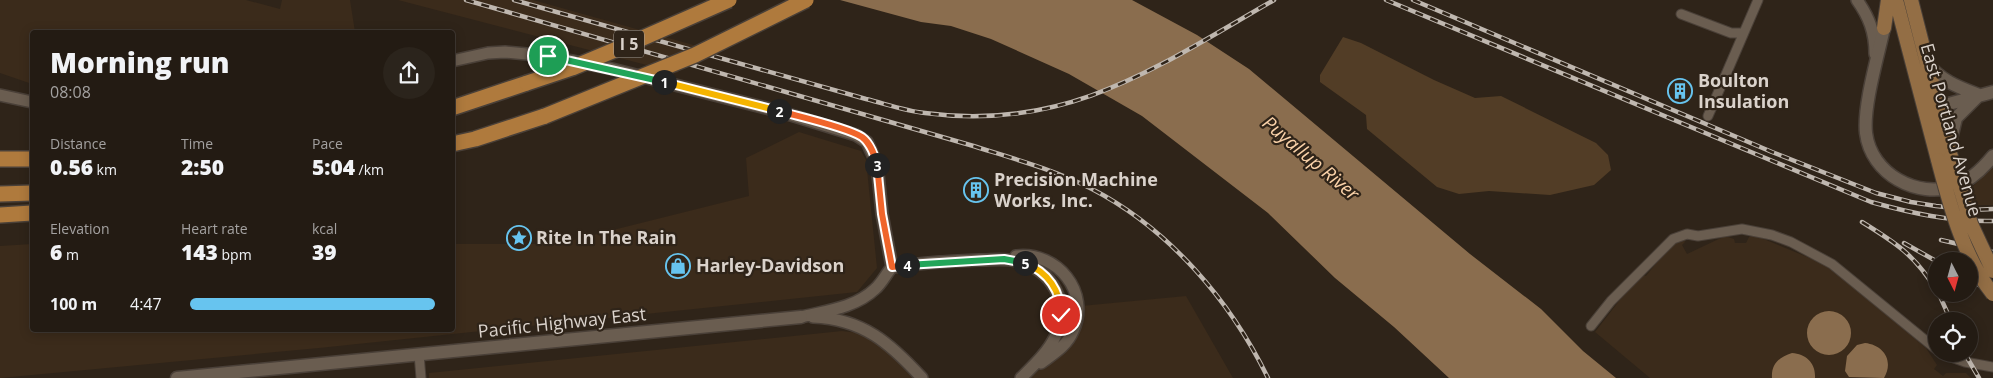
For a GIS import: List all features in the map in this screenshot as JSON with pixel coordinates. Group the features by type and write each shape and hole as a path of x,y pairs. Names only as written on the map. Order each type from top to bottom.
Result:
{"highway":[{"name":"I 5","path":"455,107 572,68 729,0"},
{"name":"I 5","path":"455,143 475,139 545,116 695,55 806,0"},
{"path":"455,152 475,139"},
{"path":"0,159 30,159"},
{"path":"0,194 30,193"},
{"path":"0,216 30,213"}],"main road":[{"path":"1896,1 1884,28 1866,114 1866,135 1880,165 1896,179 1915,188 1946,189 1957,186 1976,174 1993,156"},
{"name":"East Portland Avenue","path":"1896,1 1927,62 1932,109"},
{"name":"East Portland Avenue","path":"1896,1 1946,155 1967,212 1993,271"},
{"path":"1927,62 1946,81 1979,95"},
{"path":"1932,109 1993,92"},
{"path":"1946,155 1956,118 1979,95"},
{"name":"East Portland Avenue","path":"1946,155 1957,224 1974,263 1993,294"},
{"name":"Pacific Highway East","path":"177,378 801,317"}],"street":[{"path":"1708,116 1758,0"},
{"path":"1857,0 1865,11 1873,30 1875,41 1873,75"},
{"path":"1681,14 1731,33 1743,34"},
{"path":"455,60 505,52 548,56 612,69 778,111 856,134 867,142 877,164 882,214 892,267"},
{"path":"0,95 30,102"},
{"path":"1591,326 1611,301 1673,239 1687,234 1698,236 1742,230 1772,235 1791,242 1832,264 1928,342"},
{"path":"801,317 862,299 877,287 892,267 1028,256 1049,262 1065,274 1073,286 1077,300 1076,324 1068,340 1061,348 1022,377"},
{"path":"1004,259 1024,263 1044,274 1057,293 1061,308 1060,323 1055,337 1022,377"},
{"path":"801,317 832,319 851,323 878,336 922,378"},
{"path":"419,354 421,378"},
{"path":"1965,362 1993,367"}],"shaded area":[{"path":"0,0 246,0 280,9 282,0 350,0 355,30 30,30 30,83 0,73"},
{"path":"398,0 533,0 704,48 677,73"},
{"path":"1343,37 1361,43 1434,80 1475,98 1501,96 1596,143 1608,155 1611,170 1594,185 1550,195 1489,191 1459,194 1437,187 1367,129 1366,115 1320,82 1320,75"},
{"path":"799,132 861,151 866,160 877,268 857,292 319,348 0,378 0,246 30,244 30,332 455,332 455,244 557,244 749,196 746,158"},
{"path":"1993,167 1993,205 1974,205 1969,190"},
{"path":"1754,235 1829,266 1926,348 1928,351 1928,362 1935,362 1937,365 1934,369 1943,376 1946,373 1966,373 1971,378 1650,378 1595,332 1619,301 1643,275 1646,276 1669,247 1684,239 1685,242 1682,245 1687,254 1725,236 1734,239 1735,243 1746,243 1749,237"},
{"path":"1186,296 1233,378 1029,378 1065,350 1081,306"},
{"path":"842,331 859,333 875,339 913,378 429,378 429,373"}],"water":[{"name":"Puyallup River","path":"840,0 1132,0 1197,35 1249,69 1470,254 1541,309 1583,351 1616,378 1449,378 1394,327 1335,278 1268,213 1142,116 1069,74 991,39 951,26 921,22"},
{"path":"1829,311 1841,315 1847,321 1851,333 1847,345 1841,351 1829,355 1817,351 1811,345 1807,333 1811,321 1817,315"},
{"path":"1872,344 1882,350 1885,355 1888,366 1884,378 1849,377 1845,371 1847,356 1857,345"},
{"path":"1792,353 1802,355 1809,360 1814,368 1815,378 1772,378 1774,365 1783,357"}],"railway":[{"path":"466,0 970,145 1032,164 1092,189 1120,205 1147,224 1195,269 1235,321 1253,349 1268,378"},
{"path":"514,0 903,109 925,113 976,116 1023,113 1067,103 1109,89 1190,49 1274,0"},
{"path":"1386,0 1871,202 1931,216 1993,221"},
{"path":"1413,0 1772,152 1876,193 1936,206 1971,210 1993,209"},
{"path":"1862,222 1904,251 1928,278"},
{"path":"1941,240 1993,252"},
{"path":"1904,243 1928,256"},
{"path":"1978,284 1993,293"},
{"path":"1943,302 1947,312"},
{"path":"1970,362 1979,378"}],"place":[{"name":"Boulton Insulation","path":"1680,91"},
{"name":"Precision Machine Works, Inc.","path":"976,190"},
{"name":"Rite In The Rain","path":"519,238"},
{"name":"Harley-Davidson","path":"678,266"}],"route":[{"path":"548,56 612,69 778,111 856,134 867,142 876,160 884,229 892,267 969,260 1004,259 1024,263 1038,269 1050,280 1060,300 1061,315"}]}
